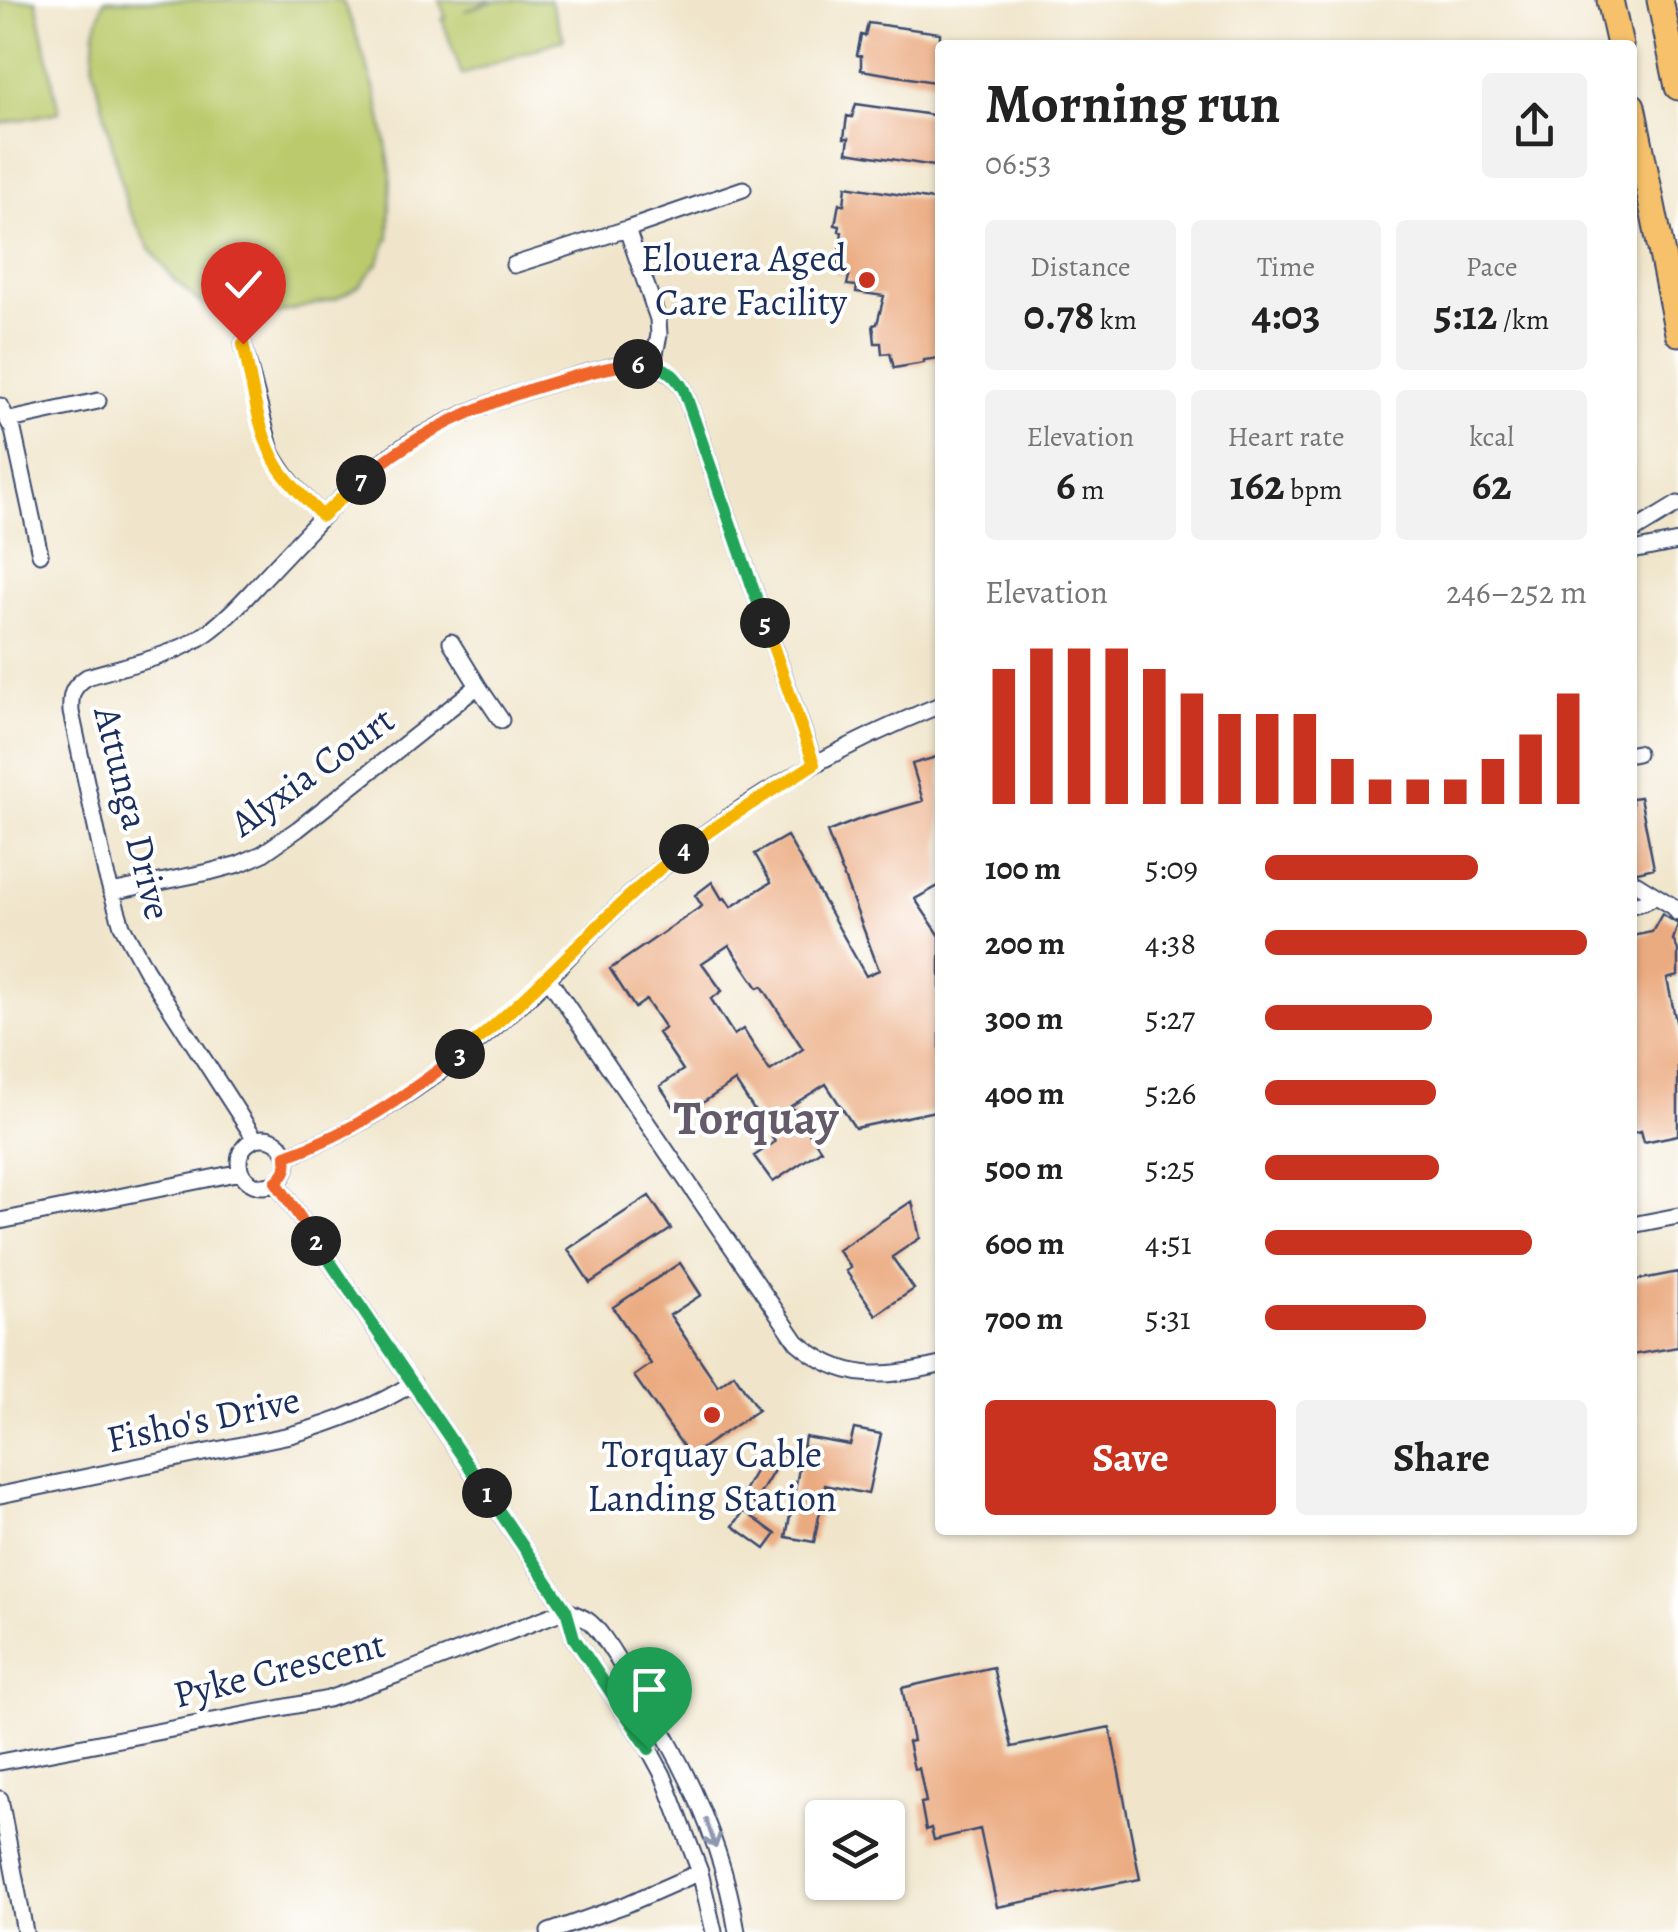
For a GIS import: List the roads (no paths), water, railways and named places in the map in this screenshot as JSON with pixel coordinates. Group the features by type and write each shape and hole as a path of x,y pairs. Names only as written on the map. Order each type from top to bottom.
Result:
{"main road":[{"path":"1610,0 1619,40"},
{"path":"1660,0 1678,87"},
{"path":"1637,131 1678,333"}],"street":[{"path":"514,265 742,190"},
{"path":"628,229 658,319 653,364 674,374 684,390 814,764"},
{"path":"243,344 271,452 278,467 322,516"},
{"name":"Attunga Drive","path":"255,1139 132,946 111,892 71,712 72,691 87,677 152,660 210,632 322,516 378,465 419,436 478,408 543,385 614,367 653,364"},
{"path":"40,554 5,413 98,401"},
{"path":"1637,529 1678,504"},
{"path":"1637,550 1678,542"},
{"path":"451,642 501,720"},
{"name":"Alyxia Court","path":"111,892 210,872 262,854 478,686"},
{"path":"286,1156 342,1134 409,1092 495,1026 617,906 720,824 814,764 935,707"},
{"path":"1637,884 1678,913"},
{"path":"1637,904 1656,896"},
{"path":"548,978 797,1342 828,1364 867,1375 889,1376 935,1367"},
{"path":"255,1139 277,1143 286,1156 288,1166 284,1175 265,1186 254,1184 241,1172 240,1152 255,1139"},
{"path":"0,1222 241,1172"},
{"path":"276,1182 566,1610 574,1638 649,1749 700,1872 714,1932"},
{"path":"1637,1224 1678,1216"},
{"name":"Fisho's Drive","path":"0,1495 290,1436 368,1409 413,1383"},
{"path":"566,1610 590,1622 671,1744 707,1820 737,1932"},
{"name":"Pyke Crescent","path":"0,1762 328,1698 566,1610"},
{"path":"0,1799 25,1932"},
{"path":"549,1932 700,1872"}],"place":[{"name":"Elouera Aged Care Facility","path":"867,280"},
{"name":"Torquay Cable Landing Station","path":"712,1415"}],"district":[{"name":"Torquay","path":"756,1117"}]}
